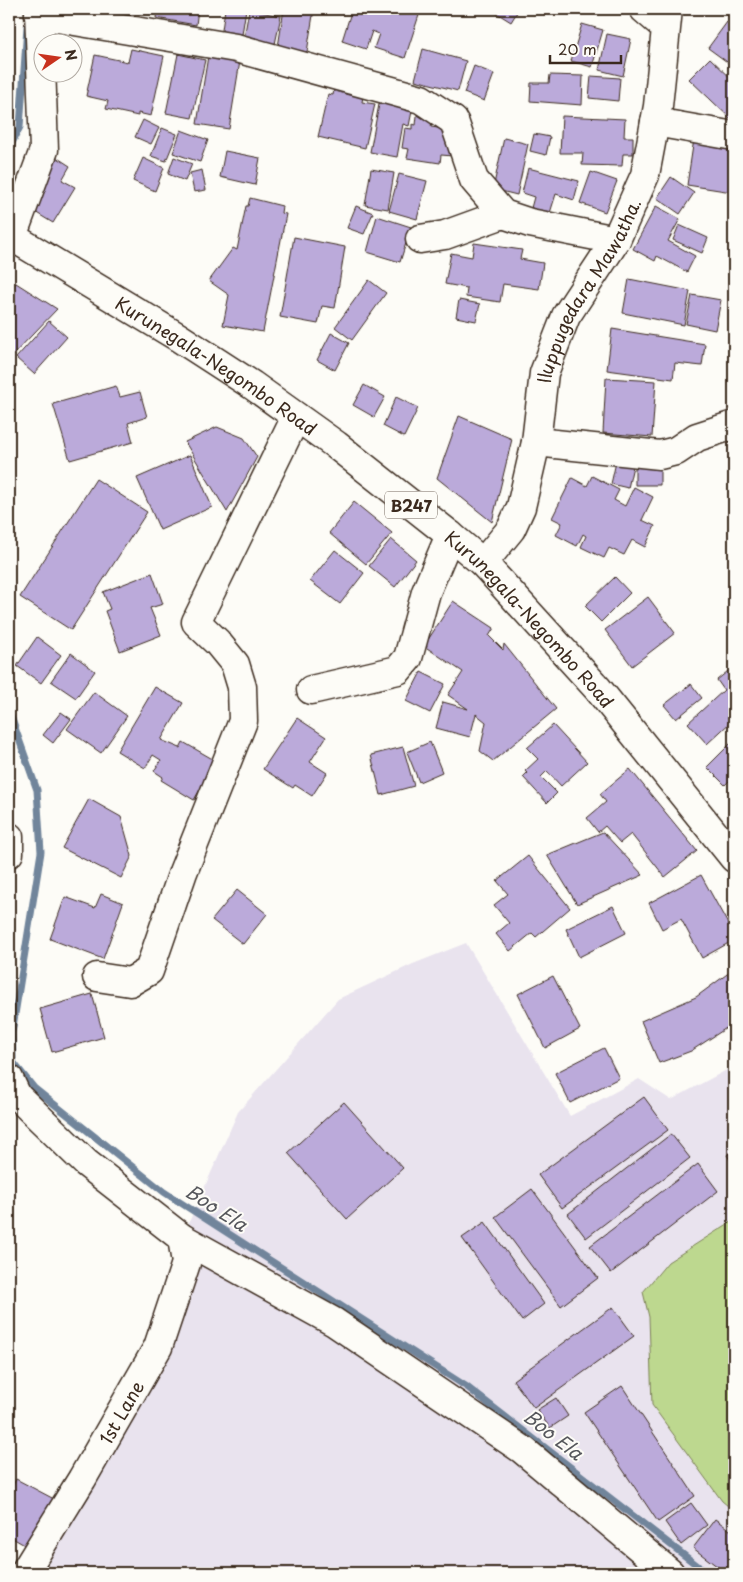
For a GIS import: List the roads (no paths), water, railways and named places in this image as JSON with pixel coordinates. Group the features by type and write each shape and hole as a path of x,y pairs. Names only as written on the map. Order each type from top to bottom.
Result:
{"street":[{"path":"644,9 667,18"},
{"path":"10,236 44,150 39,12 236,48 421,99 454,121 474,180 503,214 530,222 616,240"},
{"name":"Iluppugedara Mawatha.","path":"482,563 511,529 521,507 536,442 544,373 566,316 616,240 645,175 655,122 667,18"},
{"path":"655,122 734,136"},
{"path":"420,239 445,235 503,214"},
{"name":"Kurunegala-Negombo Road","path":"10,236 178,337 296,417 450,535 482,563 598,689 734,858"},
{"path":"97,977 130,982 149,971 183,872 243,721 242,687 235,664 217,642 196,622 296,417"},
{"path":"536,442 660,455 676,451 697,437 734,425"},
{"path":"311,690 398,670 408,658 426,592 450,535"},
{"path":"9,838 9,853"},
{"path":"9,1079 17,1096 86,1164 182,1238 334,1322 523,1450 670,1573"},
{"name":"1st Lane","path":"24,1573 82,1479 158,1347 186,1263 182,1238"}],"waterway":[{"name":"Boo Ela","path":"9,149 20,127 27,27"},
{"name":"Boo Ela","path":"9,711 37,790 41,852 12,1033 13,1062 34,1088 164,1192 467,1387 707,1573"}]}
